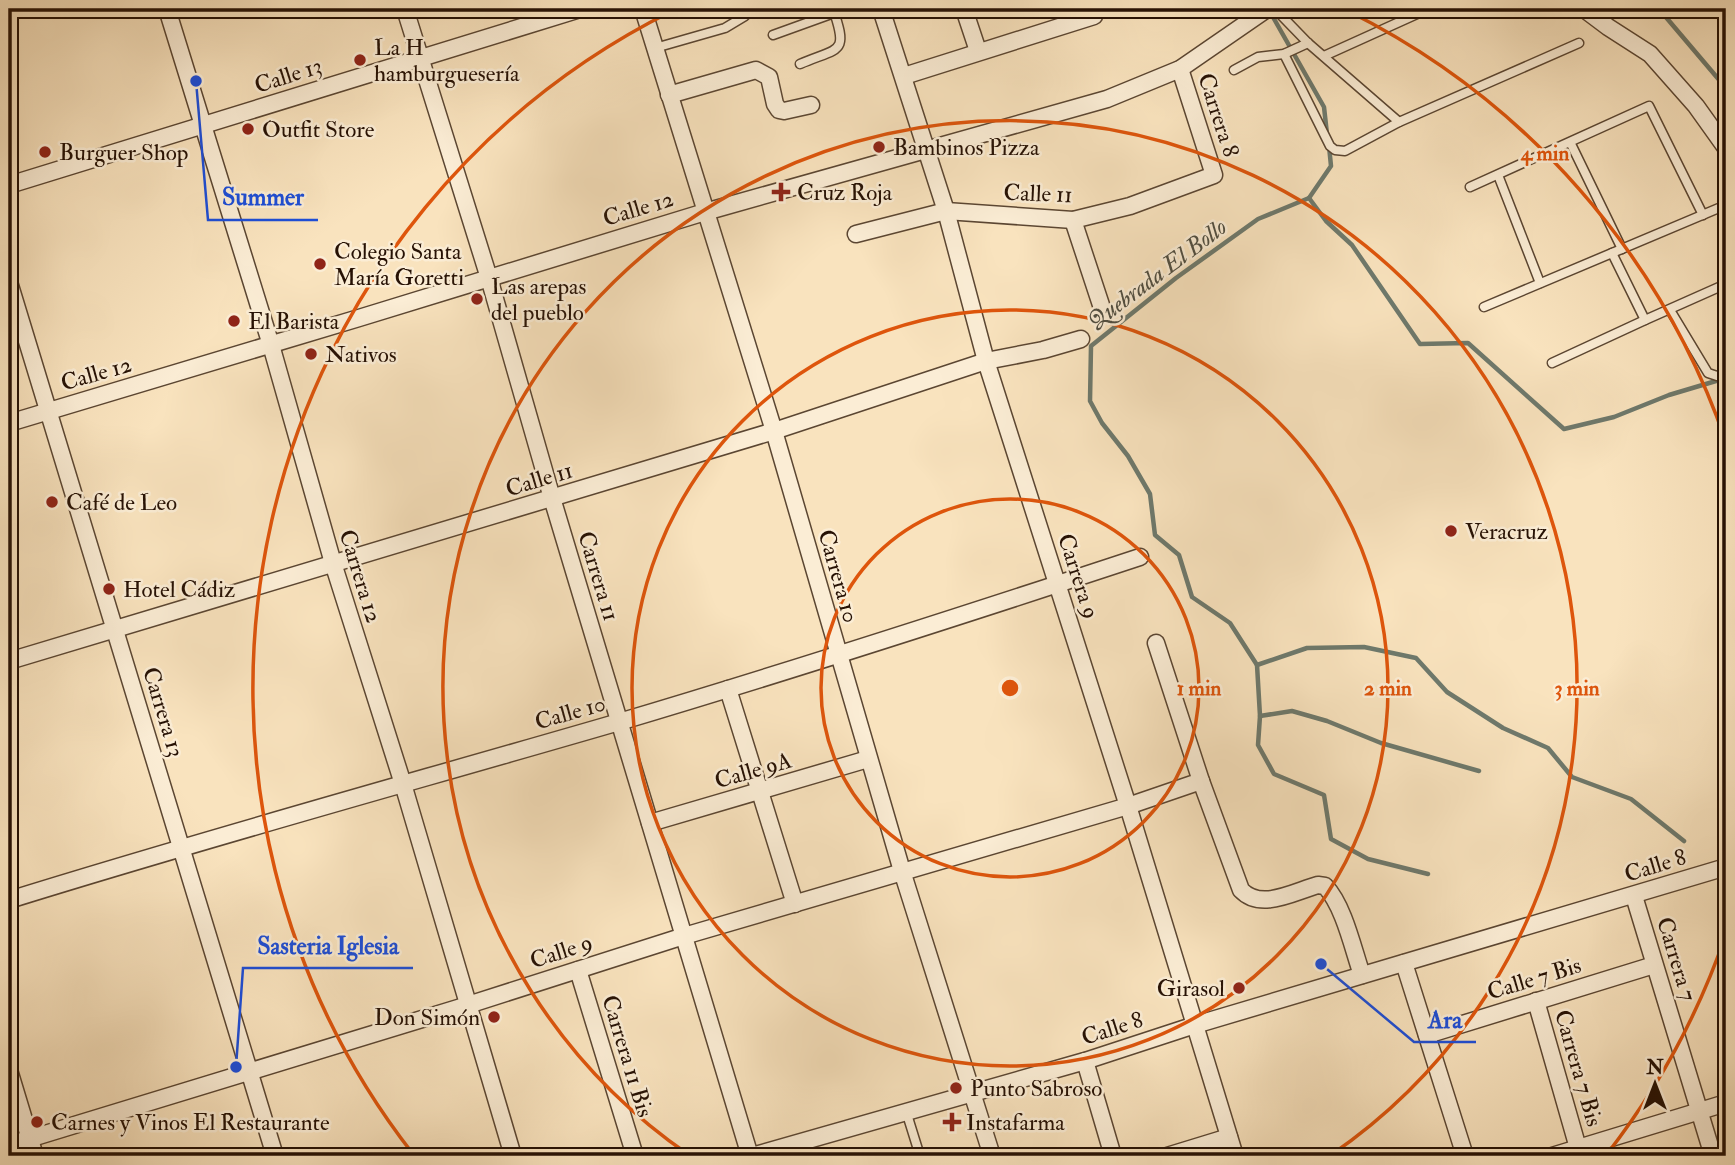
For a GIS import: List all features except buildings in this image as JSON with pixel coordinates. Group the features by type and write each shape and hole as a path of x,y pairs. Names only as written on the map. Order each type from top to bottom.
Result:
{"street":[{"name":"Carrera 12","path":"167,9 271,345 333,563 403,784 513,1156"},
{"name":"Carrera 11","path":"405,9 489,278 552,498 751,1156"},
{"name":"Calle 13","path":"9,185 580,9"},
{"name":"Carrera 10","path":"643,9 774,431 902,871 992,1156"},
{"name":"Carrera 9","path":"881,9 928,150 986,361 1128,806 1235,1156"},
{"path":"964,9 978,51"},
{"name":"Calle 12","path":"9,423 705,212 1107,99 1180,69 1267,9"},
{"path":"1584,9 1650,54 1696,106 1726,148"},
{"path":"904,76 1094,16"},
{"name":"Carrera 8","path":"1180,69 1214,175"},
{"path":"669,95 756,70 769,77 779,110 811,105"},
{"name":"Calle 11","path":"856,234 946,211 1073,220 1130,206 1214,175"},
{"path":"1073,220 1101,305"},
{"name":"Carrera 13","path":"9,282 275,1156"},
{"name":"Calle 11","path":"9,662 774,431 986,361 1043,350 1081,339"},
{"name":"Calle 10","path":"9,900 181,846 619,722 838,656 1140,557"},
{"path":"1156,643 1201,781 1241,890 1248,898 1266,901 1318,885 1325,886 1338,905 1362,975"},
{"path":"728,689 794,904"},
{"name":"Calle 9A","path":"650,823 868,759"},
{"name":"Calle 9","path":"9,1145 250,1073 684,936 1128,806 1201,781"},
{"name":"Calle 8","path":"751,1156 1085,1061 1195,1025 1726,867"},
{"name":"Carrera 7","path":"1634,896 1713,1156"},
{"path":"1404,963 1465,1156"},
{"name":"Calle 7 Bis","path":"1427,1035 1654,965"},
{"name":"Carrera 11 Bis","path":"578,970 635,1156"},
{"name":"Carrera 7 Bis","path":"1536,1001 1589,1150"},
{"path":"1085,1061 1113,1156"},
{"path":"9,1070 35,1156"},
{"path":"1552,1156 1589,1150 1726,1103"},
{"path":"1167,1156 1229,1137"}],"lane":[{"path":"655,48 725,28 745,16 747,9"},
{"path":"1275,9 1308,43 1399,122"},
{"path":"1324,56 1428,9"},
{"path":"773,35 834,11 842,38 840,45 800,64"},
{"path":"1234,70 1258,57 1284,54 1308,43"},
{"path":"1284,54 1330,146 1335,150 1345,151 1399,122 1579,43"},
{"path":"1470,187 1571,144 1648,106 1703,215"},
{"path":"1571,144 1622,249"},
{"path":"1498,175 1540,284"},
{"path":"1484,307 1726,205"},
{"path":"1612,253 1645,320"},
{"path":"1552,363 1726,284"},
{"path":"1670,310 1708,373 1717,376 1726,374"},
{"path":"906,1111 920,1156"}],"waterway":[{"path":"1659,9 1726,88"},
{"path":"1269,10 1324,107 1327,134"},
{"path":"1329,146 1331,166 1309,198 1326,221 1352,245 1420,344 1468,343 1564,429 1614,417 1669,395 1726,378"},
{"name":"Quebrada El Bollo","path":"1309,198 1258,219 1176,278 1091,346 1090,401 1102,423 1128,456 1150,494 1155,535 1179,555 1192,597 1230,623 1257,665 1307,648 1364,647 1416,658 1447,692 1503,728 1548,748 1572,777 1631,799 1684,841"},
{"path":"1257,665 1260,716 1292,711 1327,721 1381,743 1479,771"},
{"path":"1260,716 1258,745 1274,774 1324,795 1331,839 1368,859 1428,874"}],"place":[{"name":"La H hamburguesería","path":"360,60"},
{"name":"Summer","path":"196,81"},
{"name":"Outfit Store","path":"248,129"},
{"name":"Bambinos Pizza","path":"879,147"},
{"name":"Burguer Shop","path":"45,152"},
{"name":"Cruz Roja","path":"781,192"},
{"name":"Colegio Santa María Goretti","path":"320,264"},
{"name":"Las arepas del pueblo","path":"477,299"},
{"name":"El Barista","path":"234,321"},
{"name":"Nativos","path":"311,354"},
{"name":"Café de Leo","path":"52,502"},
{"name":"Veracruz","path":"1451,531"},
{"name":"Hotel Cádiz","path":"109,589"},
{"name":"Ara","path":"1321,964"},
{"name":"Girasol","path":"1239,988"},
{"name":"Don Simón","path":"494,1017"},
{"name":"Sasteria Iglesia","path":"236,1067"},
{"name":"Punto Sabroso","path":"956,1088"},
{"name":"Carnes y Vinos El Restaurante","path":"37,1122"},
{"name":"Instafarma","path":"952,1122"}]}
